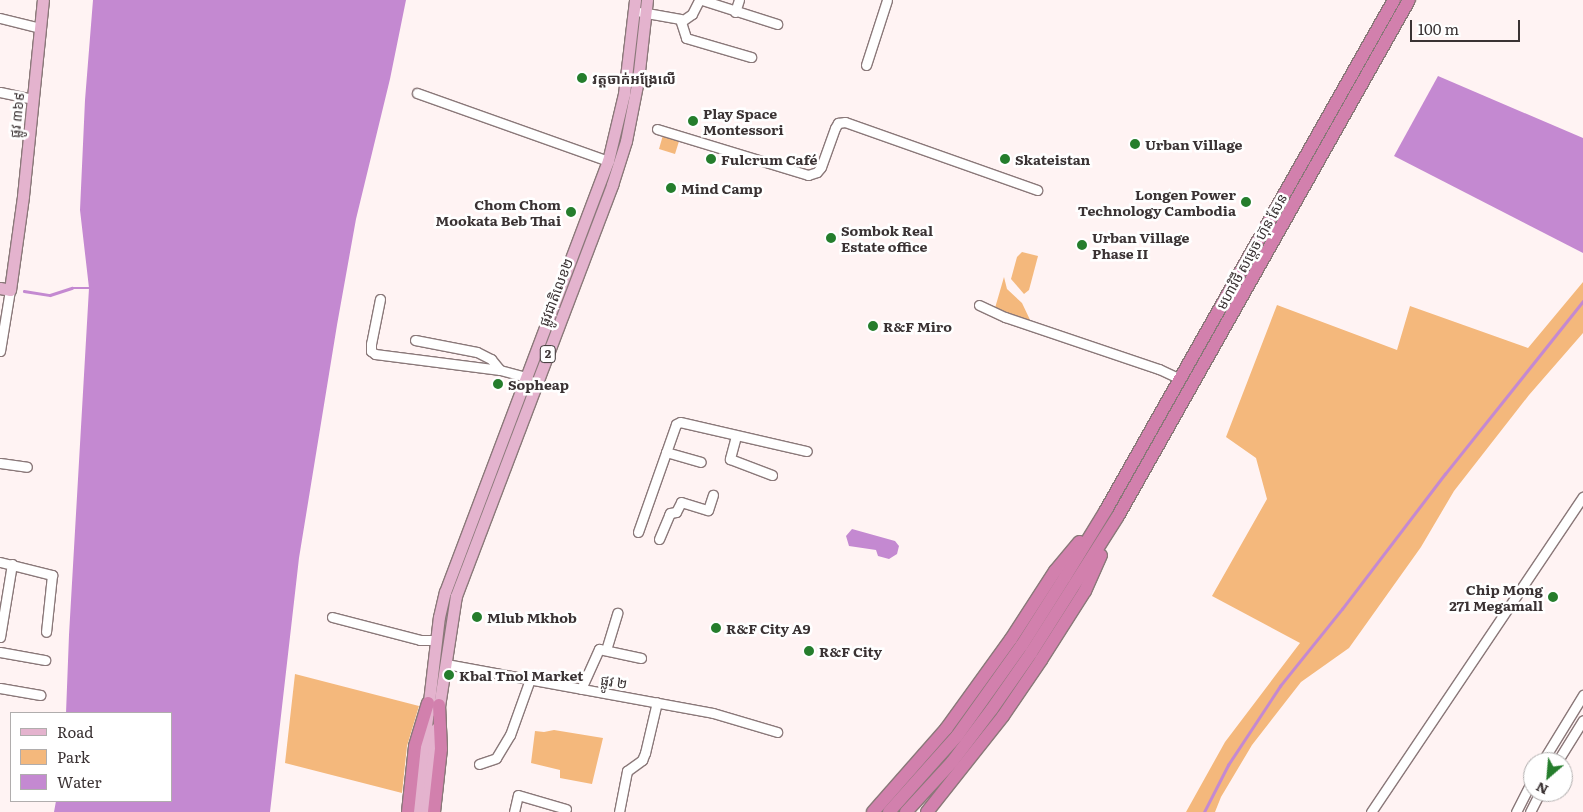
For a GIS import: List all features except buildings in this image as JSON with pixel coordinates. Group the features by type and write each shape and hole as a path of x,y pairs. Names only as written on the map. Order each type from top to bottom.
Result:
{"highway":[{"name":"មហាវិថី សម្តេច ហ៊ុន សែន","path":"1053,607 1054,572 1106,510 1394,0"},
{"name":"មហាវិថី សម្តេច ហ៊ុន សែន","path":"1053,607 1118,516 1409,0"},
{"path":"917,812 982,702 1053,607"},
{"path":"906,812 937,779 1003,716 1053,607"},
{"path":"873,812 1053,607"},
{"path":"408,812 415,746 434,704"},
{"path":"434,704 441,749 434,812"},
{"path":"889,812 937,779"},
{"path":"927,812 937,779"}],"main road":[{"name":"ផ្លូវ ៣៦៩","path":"5,285 32,99 43,0"},
{"name":"ផ្លូវជាតិលេខ២","path":"599,203 624,94 638,8 647,0"},
{"name":"ផ្លូវជាតិលេខ២","path":"434,704 446,664 456,596 599,203 619,164 630,120 638,8"},
{"name":"ផ្លូវជាតិលេខ២","path":"434,704 437,640 445,592 526,377 555,320"},
{"name":"2","path":"416,812 428,753 434,704"},
{"name":"2","path":"426,812 428,753"}],"street":[{"path":"682,21 692,14 701,0 777,24"},
{"path":"735,12 740,0"},
{"path":"866,65 887,0"},
{"path":"638,8 682,21"},
{"path":"0,18 40,28"},
{"path":"682,21 686,38 751,57"},
{"path":"0,92 32,99"},
{"path":"417,93 608,161"},
{"path":"658,129 808,176 821,167 835,128 838,123 844,122 1037,190"},
{"name":"ផ្លូវ ៣៦៩","path":"0,351 5,285"},
{"path":"380,299 370,344 371,351 375,354 500,370 526,377"},
{"path":"979,305 1005,317 1159,369 1180,379"},
{"path":"415,340 477,352 491,359 500,370"},
{"path":"638,532 676,424 680,422 690,422 736,436 807,451"},
{"path":"736,436 730,459 772,474"},
{"path":"666,452 701,462"},
{"path":"0,463 27,467"},
{"path":"659,540 670,512 676,512 682,502 708,510 713,495"},
{"path":"1371,812 1583,497"},
{"path":"0,562 50,573 54,577 46,632"},
{"path":"0,637 12,564"},
{"path":"606,650 617,613"},
{"path":"332,617 420,640 437,640"},
{"path":"581,689 598,649 641,658"},
{"path":"0,652 45,660"},
{"name":"ផ្លូវ ២","path":"446,664 713,713 777,732"},
{"path":"479,764 496,758 510,735 530,679"},
{"path":"0,688 40,695"},
{"path":"1548,752 1583,695"},
{"path":"620,812 627,770 642,760 657,702"},
{"path":"1563,752 1583,720"},
{"path":"514,812 518,795 566,809"},
{"path":"1516,812 1523,798"}],"green space":[{"path":"663,135 680,138 675,154 659,149"},
{"path":"1022,252 1038,256 1029,290 1024,294 1011,279 1017,257"},
{"path":"1004,277 1007,289 1022,303 1031,322 993,315"},
{"path":"1583,282 1583,333 1529,395 1454,491 1421,547 1349,648 1301,682 1252,745 1221,797 1215,812 1186,812 1225,742 1300,643 1212,596 1267,499 1256,458 1226,437 1277,305 1397,350 1410,306 1528,348"},
{"path":"295,674 419,706 407,746 402,793 285,763"},
{"path":"554,730 603,738 592,784 560,778 560,770 531,763 535,731"}],"water":[{"path":"93,0 406,0 390,79 356,219 337,325 299,558 270,812 54,812 56,802 172,802 172,712 66,712 89,288 80,210 85,100"},
{"path":"1438,76 1583,138 1583,253 1394,156"},
{"path":"852,529 895,541 899,546 897,554 889,559 878,556 876,550 849,546 846,536"}],"waterway":[{"path":"24,291 50,295 72,288 89,288"},
{"path":"1204,812 1228,765 1280,686 1583,301"}],"place":[{"name":"វត្តចាក់អង្រែលើ","path":"582,78"},
{"name":"Play Space Montessori","path":"693,121"},
{"name":"Urban Village","path":"1135,144"},
{"name":"Fulcrum Café","path":"711,159"},
{"name":"Skateistan","path":"1005,159"},
{"name":"Mind Camp","path":"671,188"},
{"name":"Longen Power Technology Cambodia","path":"1246,202"},
{"name":"Chom Chom Mookata Beb Thai","path":"571,212"},
{"name":"Sombok Real Estate office","path":"831,238"},
{"name":"Urban Village Phase II","path":"1082,245"},
{"name":"R&F Miro","path":"873,326"},
{"name":"Sopheap","path":"498,384"},
{"name":"Chip Mong 271 Megamall","path":"1553,597"},
{"name":"Mlub Mkhob","path":"477,617"},
{"name":"R&F City A9","path":"716,628"},
{"name":"R&F City","path":"809,651"},
{"name":"Kbal Tnol Market","path":"449,675"}]}
